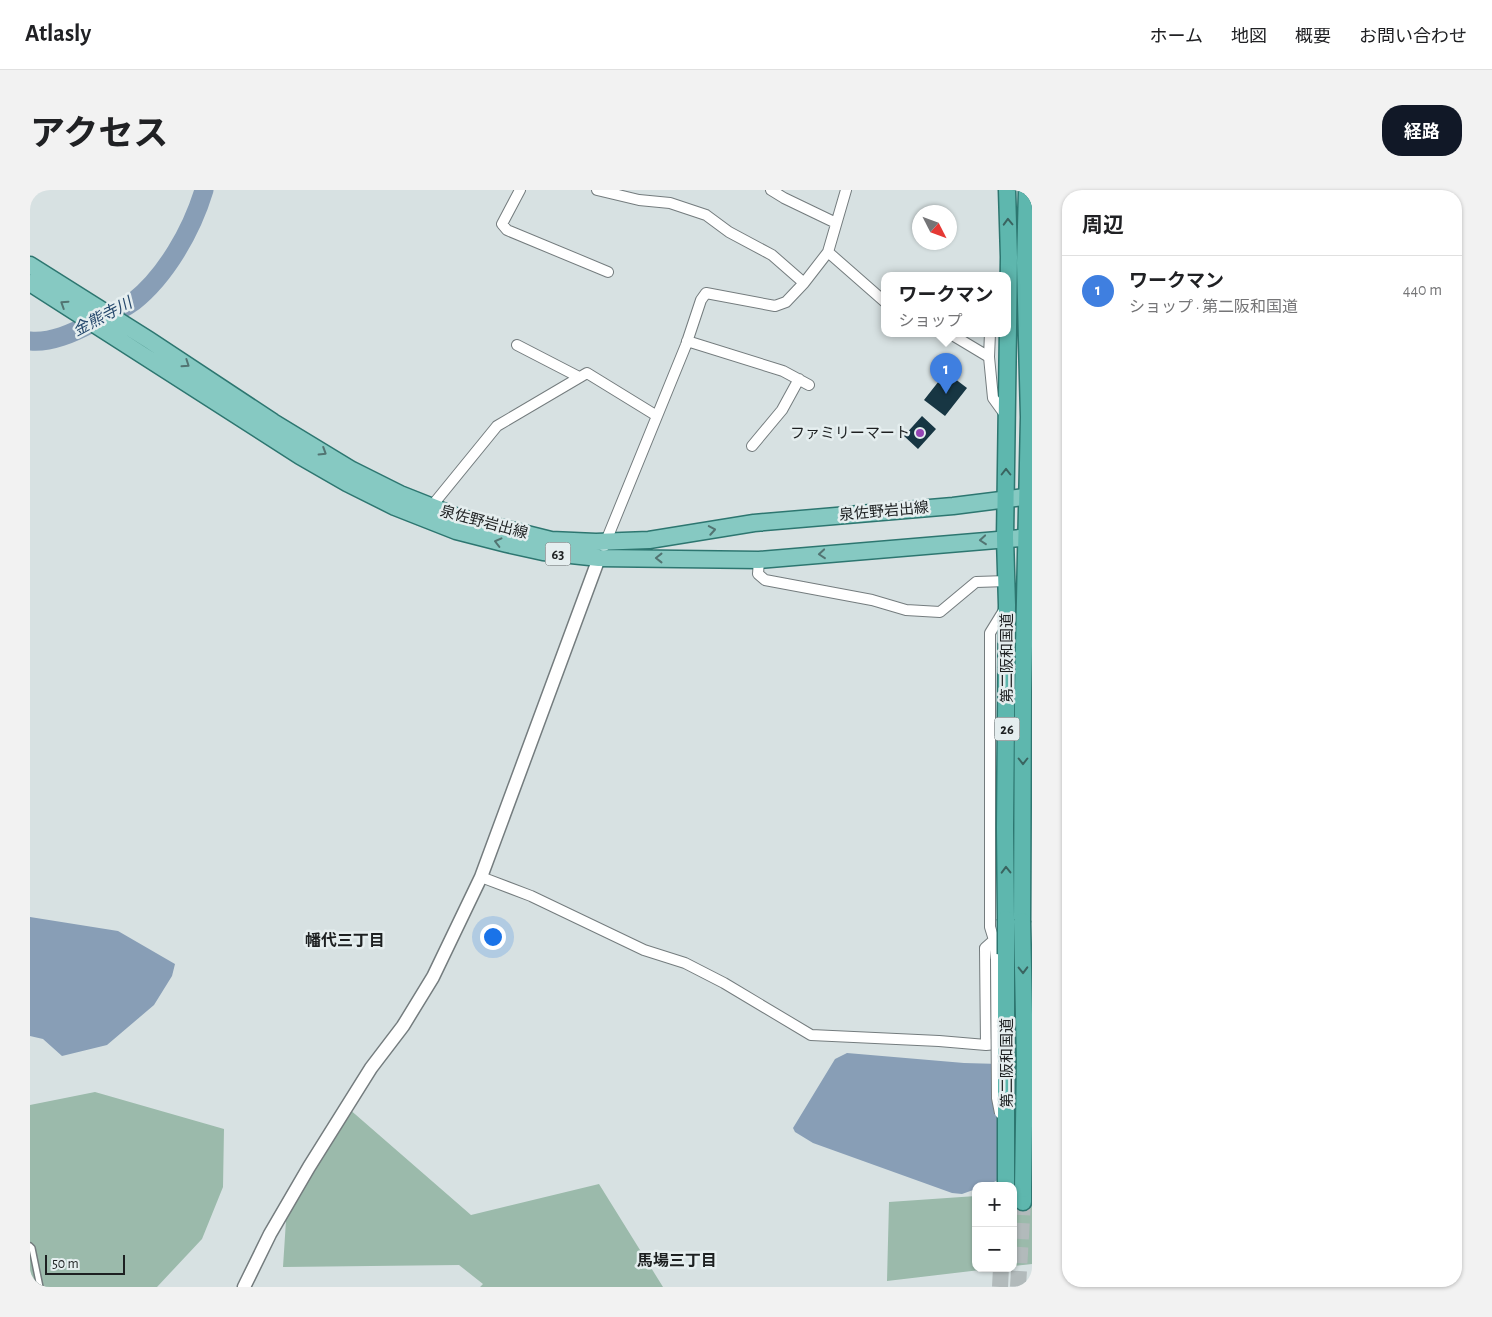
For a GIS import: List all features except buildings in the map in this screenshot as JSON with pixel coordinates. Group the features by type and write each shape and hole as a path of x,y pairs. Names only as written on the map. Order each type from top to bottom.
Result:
{"highway":[{"name":"第二阪和国道","path":"1007,190 1009,272"},
{"name":"第二阪和国道","path":"1006,1182 1025,587 1029,537 1030,415 1025,263 1028,192"},
{"name":"第二阪和国道","path":"1007,337 1005,828 1025,1061 1023,1195"}],"main road":[{"name":"泉佐野岩出線","path":"30,265 43,285 352,470 400,494 458,517 551,540 649,540 754,522 953,506 1029,496"},
{"name":"泉佐野岩出線","path":"140,343 300,456 347,483 395,507 456,532 543,552 599,558 759,560 1029,537"}],"street":[{"path":"520,190 502,224 507,230 608,272"},
{"path":"597,190 639,200 670,203 706,215 729,232 772,255 804,283"},
{"path":"772,190 784,198 836,223"},
{"path":"244,1287 270,1234 309,1168 371,1068 403,1026 433,977 481,876 599,558 687,341 701,300 706,293 775,306 786,302 804,283 828,252 846,190"},
{"path":"828,252 881,298"},
{"path":"1003,272 1009,257"},
{"path":"1025,263 1032,292"},
{"path":"956,337 989,357"},
{"path":"990,337 989,357 993,398 1006,416"},
{"path":"687,341 783,371 809,385"},
{"path":"517,345 579,377"},
{"path":"431,507 497,426 587,373 657,416"},
{"path":"752,446 782,410 799,379"},
{"path":"759,560 758,574 765,580 872,600 906,610 940,612 976,582 1007,581"},
{"path":"1025,587 1032,611"},
{"path":"1006,1154 998,1098 996,959 994,940 990,927 990,633 1007,605"},
{"path":"990,780 1001,779"},
{"path":"481,876 531,896 644,950 685,963 724,983 812,1035 986,1045 1032,1041"},
{"path":"986,1045 985,948 994,940 1032,940"},
{"path":"1024,1139 1032,1072"}],"lane":[{"path":"30,1246 40,1287"}],"green space":[{"path":"95,1092 224,1129 223,1187 202,1239 157,1287 30,1287 30,1105"},
{"path":"348,1108 471,1215 599,1184 663,1287 480,1287 483,1284 459,1265 283,1267 287,1205"},
{"path":"1032,1192 1032,1264 1017,1266 1017,1194"},
{"path":"972,1196 972,1271 887,1281 889,1202"}],"water":[{"path":"30,917 118,931 175,964 172,976 154,1005 107,1045 62,1056 43,1039 30,1036"},
{"path":"847,1053 964,1063 1032,1065 1029,1164 994,1182 972,1182 972,1190 962,1194 952,1193 813,1143 795,1132 793,1128 835,1059"}],"waterway":[{"name":"金熊寺川","path":"30,341 54,339 70,334 133,302 167,266 185,236 204,190"}],"tunnel":[{"path":"1001,779 1032,778"},
{"path":"1018,1287 1023,1202"},
{"path":"1000,1287 1001,1272"}],"place":[{"name":"ワークマン","path":"946,394"},
{"name":"ファミリーマート","path":"920,433"}],"district":[{"name":"幡代三丁目","path":"345,940"},
{"name":"馬場三丁目","path":"677,1260"}]}
